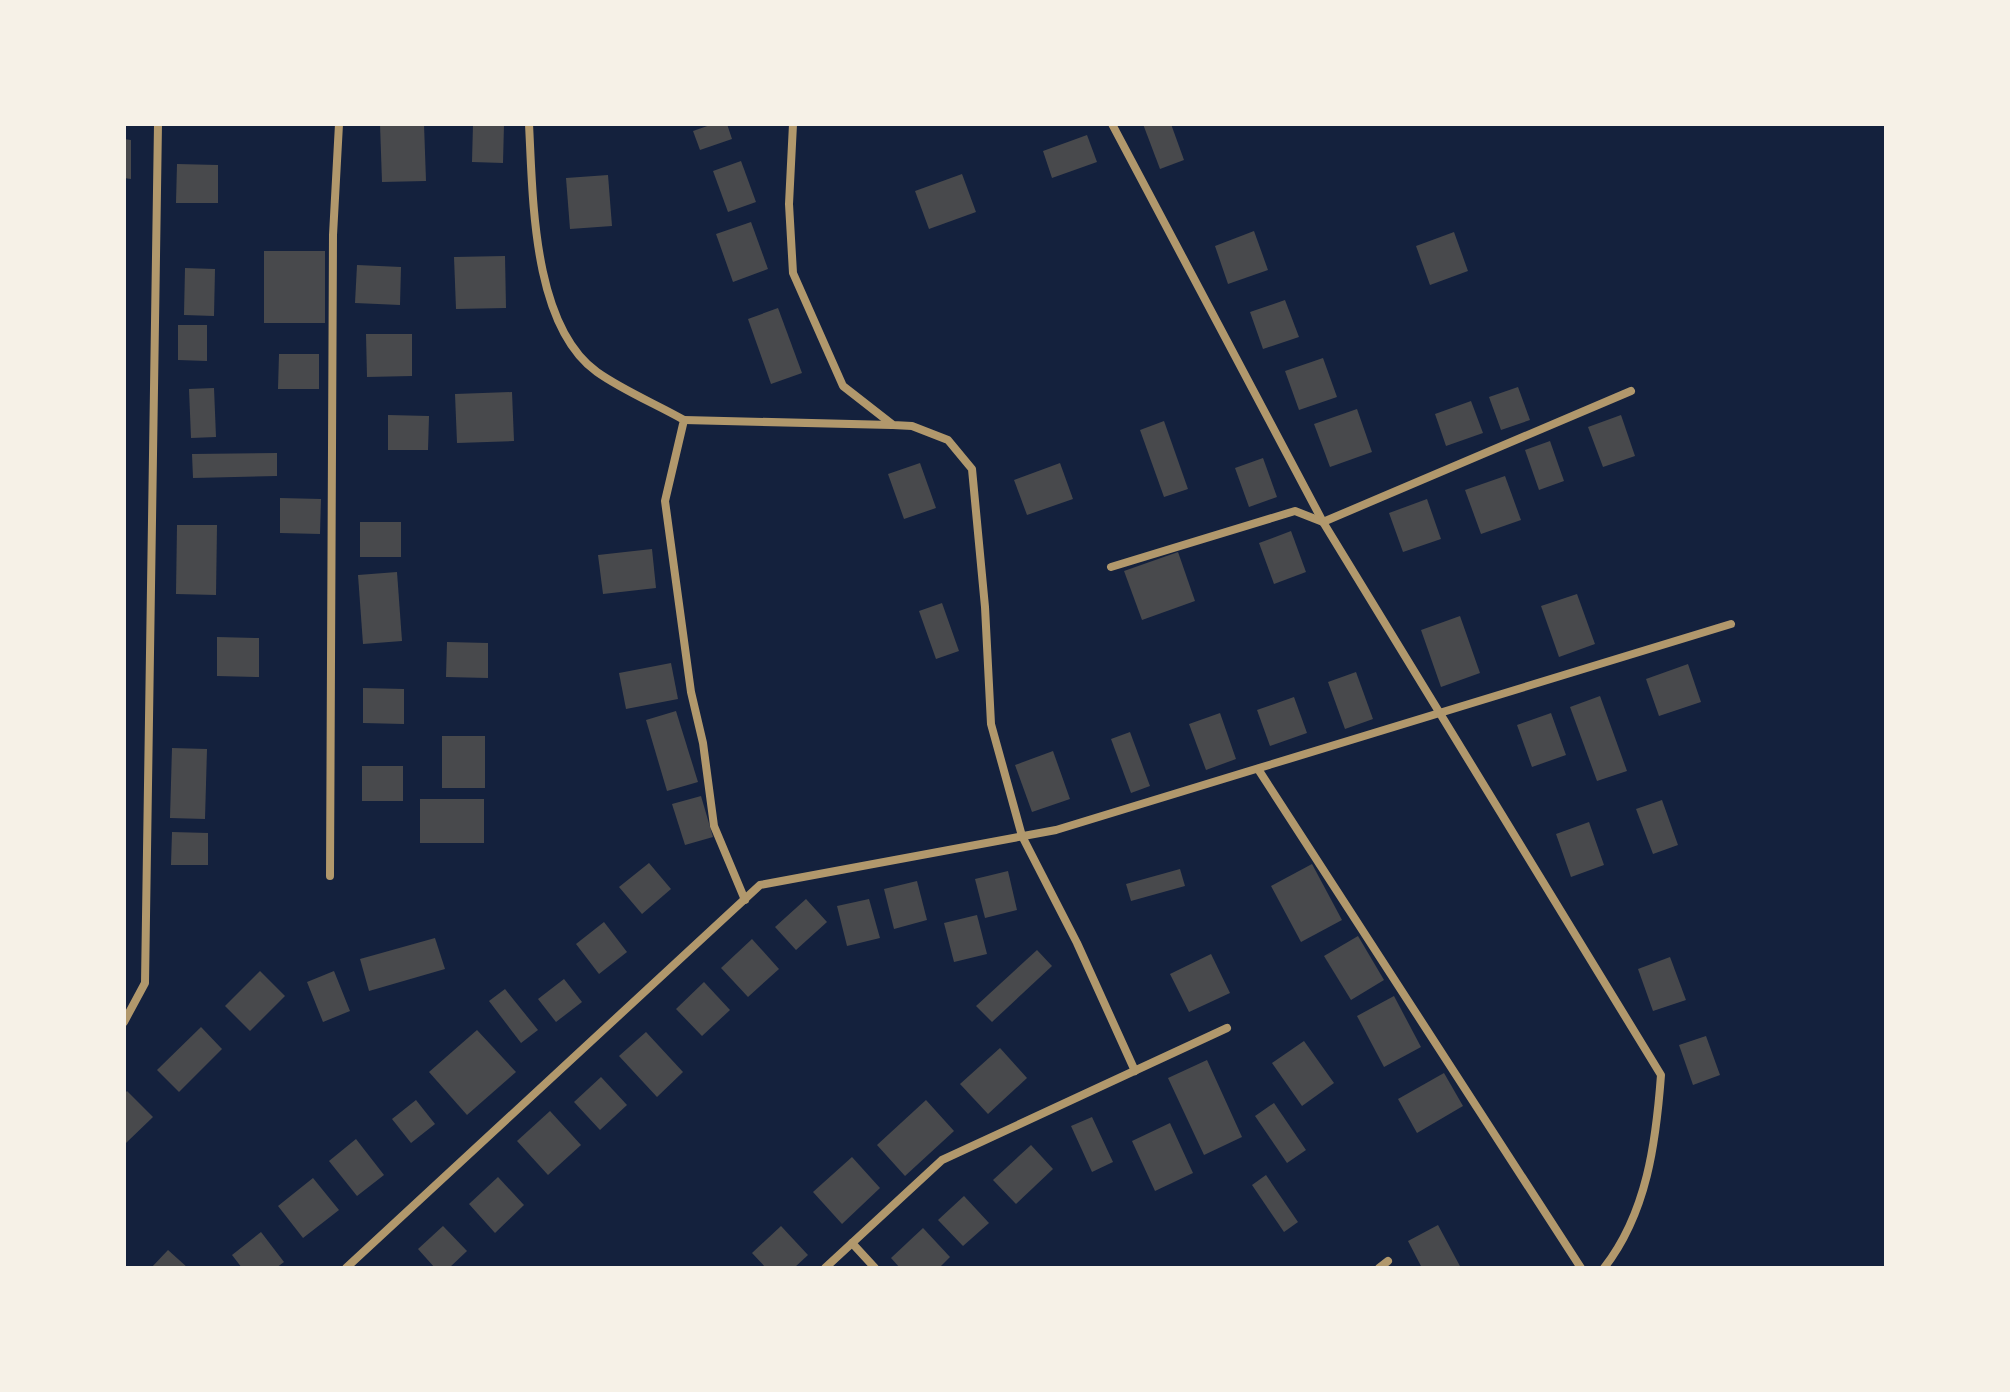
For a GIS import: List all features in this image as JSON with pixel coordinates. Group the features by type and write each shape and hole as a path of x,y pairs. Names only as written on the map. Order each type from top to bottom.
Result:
{"street":[{"path":"124,1022 145,983 158,124"},
{"path":"330,876 333,235 339,124"},
{"path":"529,124 543,267 561,331 596,371 684,420 912,426 948,440 972,469 985,607 991,724 1022,836 1077,943 1135,1071"},
{"path":"793,124 789,204 793,273 843,386 893,425"},
{"path":"1112,124 1323,522 1661,1075 1655,1149 1624,1242 1604,1268"},
{"path":"1111,567 1295,511 1323,522 1631,391"},
{"path":"684,420 665,501 691,692 703,743 714,826 745,900"},
{"path":"346,1268 760,885 1056,830 1731,624"},
{"path":"1258,769 1581,1268"},
{"path":"825,1268 942,1160 1227,1028"},
{"path":"852,1243 875,1268"},
{"path":"1379,1268 1388,1261"}],"building":[{"path":"380,124 424,124 426,181 382,182"},
{"path":"473,124 504,124 503,163 472,162"},
{"path":"713,124 727,124 732,139 700,150 693,131"},
{"path":"1143,124 1171,124 1184,160 1160,169"},
{"path":"1087,135 1097,162 1052,178 1043,151"},
{"path":"124,139 131,140 131,179 124,178"},
{"path":"741,161 756,202 728,212 713,171"},
{"path":"177,164 218,165 218,203 176,203"},
{"path":"962,174 976,212 929,229 915,191"},
{"path":"608,175 612,226 570,229 566,178"},
{"path":"751,222 768,269 733,282 716,234"},
{"path":"1254,231 1268,270 1228,284 1215,246"},
{"path":"1454,232 1468,271 1430,285 1416,246"},
{"path":"264,251 325,251 325,323 264,323"},
{"path":"505,256 506,308 456,309 454,257"},
{"path":"357,265 401,267 400,305 355,303"},
{"path":"185,268 215,269 214,316 184,315"},
{"path":"1285,300 1299,337 1263,349 1250,312"},
{"path":"778,308 802,373 771,384 748,319"},
{"path":"178,325 207,325 207,361 178,360"},
{"path":"366,334 412,334 412,376 367,377"},
{"path":"279,354 319,354 319,389 278,389"},
{"path":"1323,358 1337,397 1299,410 1285,371"},
{"path":"1518,387 1530,420 1501,430 1489,397"},
{"path":"214,388 216,437 191,438 189,389"},
{"path":"512,392 514,441 457,443 455,394"},
{"path":"1471,401 1483,433 1446,446 1435,414"},
{"path":"1357,409 1372,452 1330,467 1314,424"},
{"path":"388,415 429,416 428,450 388,450"},
{"path":"1621,415 1635,456 1603,467 1588,427"},
{"path":"1164,421 1188,489 1164,497 1140,430"},
{"path":"1550,441 1564,481 1539,490 1525,450"},
{"path":"277,453 277,476 193,478 192,454"},
{"path":"1263,458 1277,497 1249,507 1235,468"},
{"path":"920,463 936,508 904,519 888,474"},
{"path":"1060,463 1073,499 1027,515 1014,480"},
{"path":"1505,476 1521,520 1481,534 1465,490"},
{"path":"280,498 321,499 320,534 280,533"},
{"path":"1427,499 1441,539 1403,552 1389,513"},
{"path":"360,522 401,522 401,557 360,557"},
{"path":"177,525 217,525 216,595 176,594"},
{"path":"1291,531 1306,572 1274,584 1259,543"},
{"path":"652,549 656,588 603,594 598,555"},
{"path":"1178,552 1195,601 1142,620 1124,571"},
{"path":"397,572 402,641 363,644 358,575"},
{"path":"1577,594 1595,644 1559,657 1541,606"},
{"path":"942,603 959,651 936,659 919,611"},
{"path":"1460,616 1480,673 1441,687 1421,630"},
{"path":"217,637 259,638 259,677 217,676"},
{"path":"447,642 488,643 488,678 446,677"},
{"path":"671,663 678,699 626,709 619,673"},
{"path":"1688,664 1701,702 1659,716 1646,679"},
{"path":"1356,672 1373,719 1345,729 1328,682"},
{"path":"363,688 404,689 404,724 363,723"},
{"path":"1600,696 1627,771 1597,781 1570,707"},
{"path":"1294,697 1307,733 1270,746 1257,710"},
{"path":"676,711 698,782 667,791 646,720"},
{"path":"1220,713 1236,759 1206,770 1189,724"},
{"path":"1551,713 1566,755 1532,767 1517,725"},
{"path":"1130,732 1150,786 1131,793 1111,739"},
{"path":"442,736 485,736 485,788 442,788"},
{"path":"172,748 207,749 205,819 170,818"},
{"path":"1053,751 1070,799 1032,812 1015,765"},
{"path":"362,766 403,766 403,801 362,801"},
{"path":"701,796 713,837 685,845 672,804"},
{"path":"420,799 484,799 484,843 420,843"},
{"path":"1662,800 1678,845 1653,854 1636,809"},
{"path":"1589,822 1604,865 1571,877 1556,834"},
{"path":"172,832 208,833 208,865 171,865"},
{"path":"649,863 671,889 642,914 619,887"},
{"path":"1312,864 1342,920 1301,942 1271,886"},
{"path":"1180,869 1185,886 1131,901 1126,884"},
{"path":"1008,871 1017,910 985,918 975,879"},
{"path":"917,881 927,920 894,929 884,889"},
{"path":"806,899 827,922 796,950 775,927"},
{"path":"869,899 880,938 847,946 837,906"},
{"path":"977,915 987,954 954,962 944,923"},
{"path":"604,922 627,952 599,974 576,944"},
{"path":"1358,936 1384,980 1351,1000 1324,956"},
{"path":"435,938 445,969 369,991 360,959"},
{"path":"752,939 779,969 748,997 721,968"},
{"path":"1037,950 1052,966 992,1022 976,1006"},
{"path":"1211,954 1230,993 1189,1012 1170,974"},
{"path":"1670,957 1686,1000 1653,1011 1638,969"},
{"path":"260,971 285,996 250,1031 225,1006"},
{"path":"334,971 350,1011 323,1022 307,982"},
{"path":"564,979 582,1002 556,1022 538,999"},
{"path":"704,982 730,1010 702,1036 676,1009"},
{"path":"505,989 538,1030 521,1043 489,1001"},
{"path":"1394,996 1421,1047 1384,1067 1357,1016"},
{"path":"201,1027 222,1049 179,1092 157,1070"},
{"path":"477,1030 516,1072 467,1115 429,1072"},
{"path":"646,1032 683,1072 657,1097 619,1056"},
{"path":"1706,1036 1720,1075 1693,1085 1679,1045"},
{"path":"1304,1041 1334,1083 1302,1106 1272,1063"},
{"path":"1000,1048 1027,1078 988,1114 960,1084"},
{"path":"1207,1060 1242,1137 1204,1155 1168,1078"},
{"path":"1444,1073 1463,1106 1417,1133 1398,1099"},
{"path":"601,1077 627,1105 600,1130 574,1102"},
{"path":"127,1091 153,1117 126,1143 124,1094"},
{"path":"416,1100 435,1124 411,1143 392,1119"},
{"path":"926,1100 954,1131 905,1176 877,1145"},
{"path":"1274,1103 1306,1150 1287,1163 1255,1116"},
{"path":"550,1111 581,1145 548,1175 517,1141"},
{"path":"1092,1117 1113,1162 1092,1172 1071,1126"},
{"path":"1170,1123 1193,1173 1155,1191 1132,1141"},
{"path":"356,1139 384,1175 357,1196 329,1161"},
{"path":"1031,1145 1053,1169 1016,1204 993,1180"},
{"path":"852,1157 880,1188 842,1224 813,1192"},
{"path":"1266,1175 1298,1222 1284,1232 1252,1185"},
{"path":"498,1177 524,1205 495,1233 469,1204"},
{"path":"313,1178 339,1210 303,1238 278,1206"},
{"path":"964,1196 989,1223 963,1246 938,1220"},
{"path":"1438,1225 1461,1268 1422,1268 1408,1241"},
{"path":"443,1226 467,1251 449,1268 435,1268 418,1249"},
{"path":"781,1226 808,1255 794,1268 766,1268 752,1253"},
{"path":"923,1228 950,1257 939,1268 900,1268 891,1258"},
{"path":"261,1232 284,1262 276,1268 242,1268 232,1255"},
{"path":"168,1250 188,1268 151,1268"}]}
